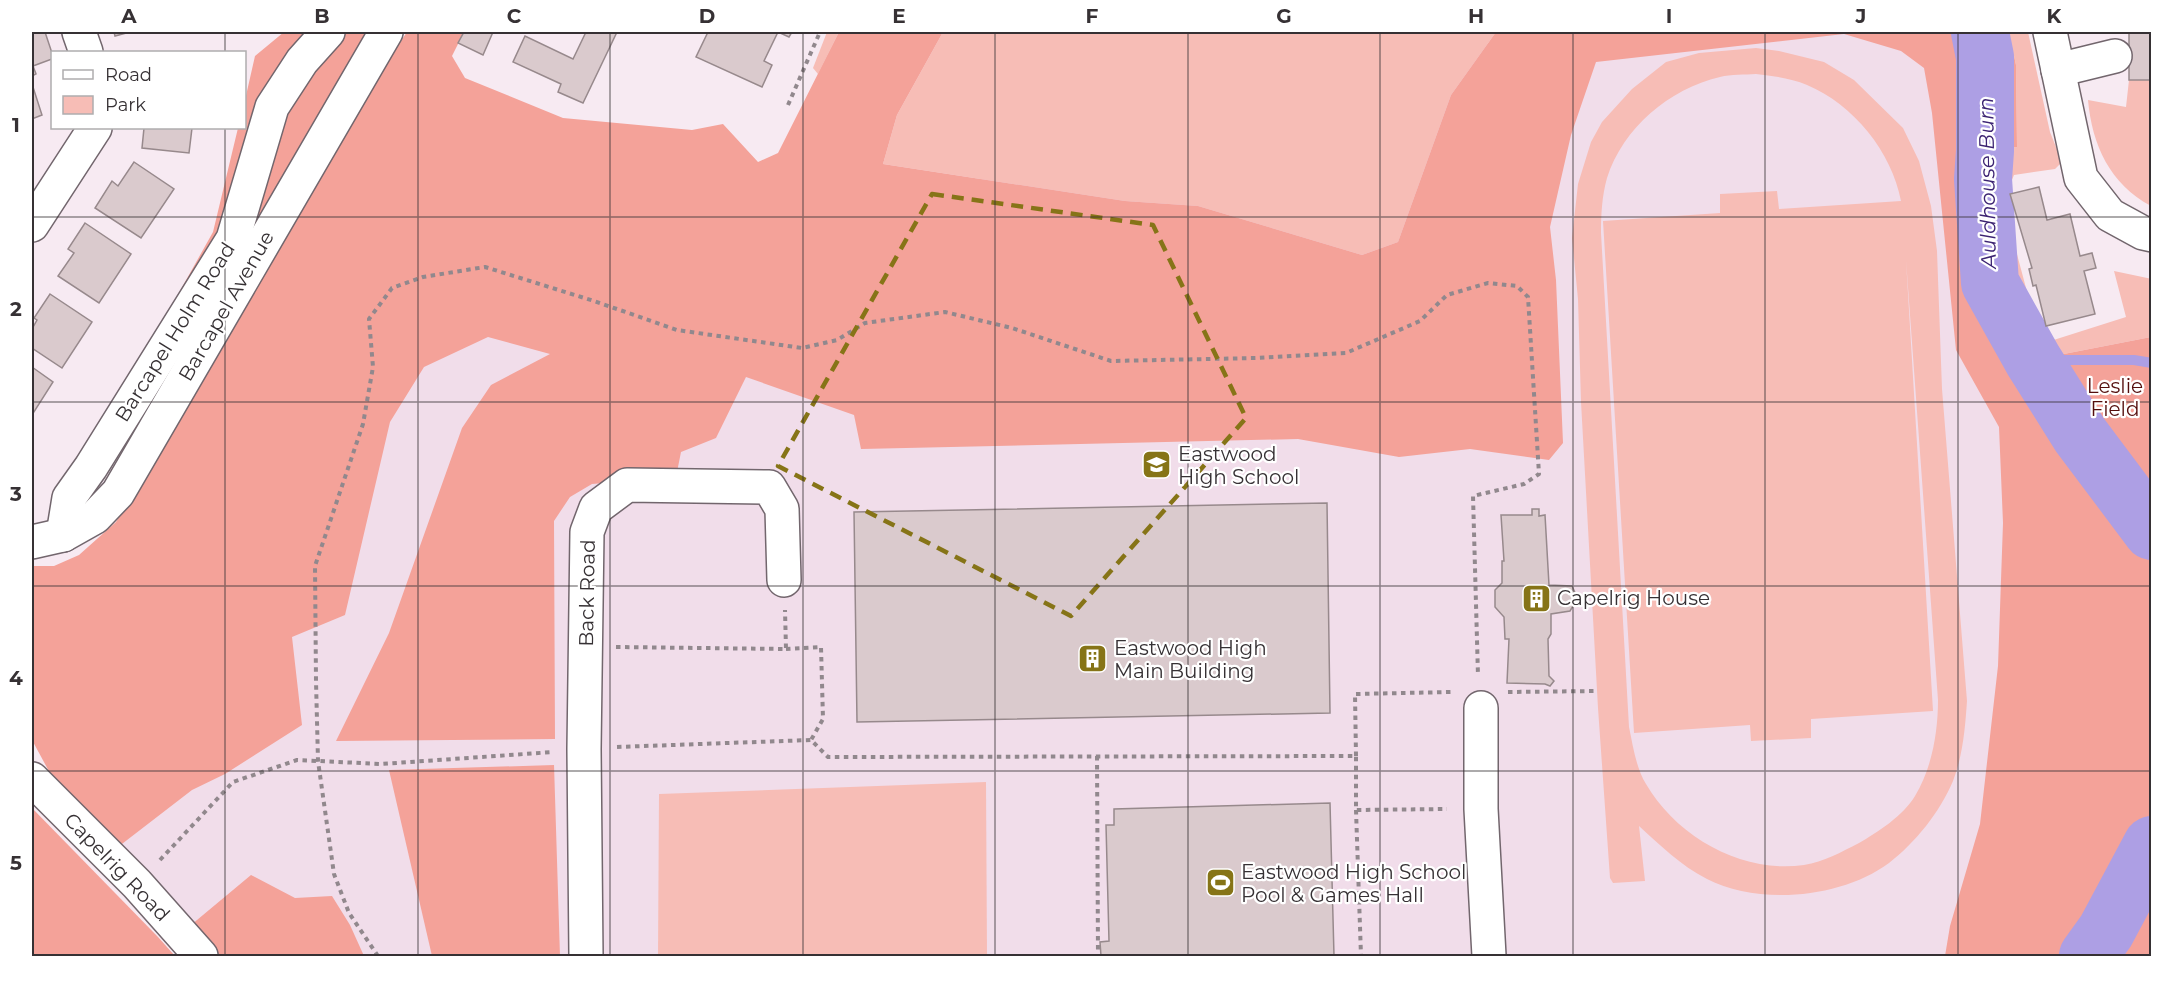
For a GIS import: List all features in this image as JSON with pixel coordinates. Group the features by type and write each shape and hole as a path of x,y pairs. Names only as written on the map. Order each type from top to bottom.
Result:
{"street":[{"path":"79,32 86,51"},
{"name":"Barcapel Holm Road","path":"63,535 69,498 91,467 233,239 272,107 302,61 328,32"},
{"name":"Barcapel Avenue","path":"32,542 63,535 95,517 118,493 386,32"},
{"path":"2050,32 2080,178 2110,215 2151,235"},
{"path":"2058,70 2115,56"},
{"path":"32,225 94,129"},
{"name":"Back Road","path":"586,957 584,749 587,532 596,508 627,485 769,487 782,509 784,580"},
{"path":"1481,708 1481,809 1489,957"},
{"name":"Capelrig Road","path":"32,779 137,884 201,957"}],"path":[{"path":"788,105 820,32"},
{"path":"378,957 349,913 334,874 318,762 315,566 363,424 373,367 369,320 392,288 423,277 485,267 677,330 802,348 837,340 865,323 945,312 1012,328 1112,361 1256,358 1346,353 1420,321 1447,295 1488,283 1517,286 1528,297 1539,474 1524,484 1473,496 1478,692 1481,708"},
{"path":"784,580 786,649"},
{"path":"586,646 786,649 821,647 824,720 811,740"},
{"path":"137,884 233,782 297,760 381,764 584,749 811,740 828,757 1356,756 1361,957"},
{"path":"1097,756 1098,957"},
{"path":"1356,810 1481,809"}],"highlighted area":[{"path":"932,194 1153,225 1246,418 1071,616 778,466"}],"shaded area":[{"name":"Eastwood High School","path":"1534,32 1980,32 1983,179 1990,283 2088,956 221,956 51,775 290,273 754,239"}],"green space":[{"path":"284,32 371,32 197,323 171,307 213,232 238,129 246,129 246,96 255,56"},
{"name":"Leslie Field","path":"407,32 464,32 452,56 465,78 563,118 692,130 723,124 758,162 778,153 839,32 943,32 897,115 883,164 1125,201 1198,206 1362,255 1398,242 1451,95 1496,32 2009,32 2016,65 2017,147 1985,151 1983,179 1990,283 2033,360 2151,337 2151,956 1945,956 1950,926 1980,824 1998,666 2003,523 1999,427 1956,350 1932,113 1924,68 1901,51 1844,34 1596,62 1571,135 1550,227 1556,280 1563,443 1549,460 1470,449 1399,457 1298,439 861,449 854,415 746,377 716,438 681,452 676,477 592,484 570,497 554,521 555,739 336,741 389,633 462,428 491,385 550,354 488,337 424,367 390,422 345,615 292,637 302,725 225,774 192,790 118,847 51,775 32,740 32,566 54,566 79,555 116,522 334,141"},
{"path":"827,32 839,32 818,74 813,68"},
{"path":"943,32 1496,32 1451,95 1398,242 1362,255 1198,206 1125,201 883,164 897,115"},
{"path":"2009,32 2028,32 2050,132 2062,162 2055,169 2014,175 2003,202 2041,344 2126,317 2114,271 2152,279 2151,337 2033,360 1990,283 1983,179 1985,151 2017,147 2016,65"},
{"path":"1756,48 1779,51 1824,62 1854,80 1903,128 1919,161 1931,206 1937,251 1942,389 1967,701 1961,752 1948,793 1926,826 1899,855 1870,875 1824,891 1775,895 1728,888 1697,874 1639,826 1645,881 1613,883 1610,878 1581,402 1578,299 1572,238 1578,184 1591,142 1602,122 1632,89 1666,62 1699,53","holes":["1756,74 1788,79 1807,85 1824,93 1855,117 1868,132 1889,165 1901,201 1779,209 1777,191 1720,194 1720,213 1603,221 1634,733 1750,725 1751,741 1811,738 1811,719 1933,711 1906,260 1938,700 1933,750 1926,774 1915,796 1890,823 1839,853 1804,865 1758,864 1713,848 1693,835 1659,803 1646,784 1637,764 1629,727 1601,233 1604,192 1614,160 1636,127 1650,113 1666,101 1701,83 1729,75"]},
{"path":"2129,80 2151,80 2151,206 2137,197 2114,175 2099,148 2090,117 2088,100 2126,107"},
{"path":"554,765 560,956 432,956 389,770"},
{"path":"986,782 987,956 658,956 659,794"},
{"path":"32,808 158,937 175,956 32,956"},
{"path":"251,875 295,898 332,896 350,925 364,956 221,956 191,925"}],"building":[{"path":"32,32 45,32 51,51 51,59 33,66 36,74 32,76"},
{"path":"114,32 130,32 115,36"},
{"path":"464,32 493,32 483,55 458,43"},
{"path":"586,32 617,32 583,103 558,92 561,84 513,62 525,36 573,59"},
{"path":"708,32 778,32 764,61 772,65 762,87 696,57"},
{"path":"778,32 792,32 789,37"},
{"path":"2129,32 2152,32 2152,80 2129,80"},
{"path":"32,84 42,115 32,119"},
{"path":"144,129 192,129 189,153 142,148"},
{"path":"134,162 174,189 141,238 95,208 112,181 118,186"},
{"path":"2039,187 2047,220 2070,214 2080,256 2092,253 2096,268 2084,271 2095,314 2046,326 2036,285 2033,286 2029,269 2032,268 2010,194"},
{"path":"85,223 131,254 99,303 58,276 74,253 68,249"},
{"path":"50,294 92,322 62,368 32,348 32,329 37,320 34,318"},
{"path":"32,367 53,382 32,415"},
{"name":"Eastwood High Main Building","path":"1327,503 1330,713 857,722 854,512"},
{"name":"Capelrig House","path":"1532,509 1539,509 1539,516 1545,515 1549,585 1572,586 1576,595 1576,601 1570,611 1551,614 1551,634 1548,639 1549,676 1554,681 1550,686 1507,683 1509,639 1505,639 1504,617 1495,607 1495,590 1502,583 1502,561 1504,561 1501,515 1532,515"},
{"name":"Eastwood High School Pool & Games Hall","path":"1330,803 1334,956 1101,956 1100,942 1109,941 1106,825 1114,825 1114,809"}],"waterway":[{"name":"Auldhouse Burn","path":"1980,32 1985,57 1983,179 1990,283 2033,360 2080,435 2152,531"},
{"path":"2033,360 2134,360 2152,363"},
{"path":"2088,956 2106,931 2152,845"}],"place":[{"name":"Eastwood High School","path":"1157,465"},
{"name":"Capelrig House","path":"1536,598"},
{"name":"Eastwood High Main Building","path":"1093,659"},
{"name":"Eastwood High School Pool & Games Hall","path":"1220,883"}]}
